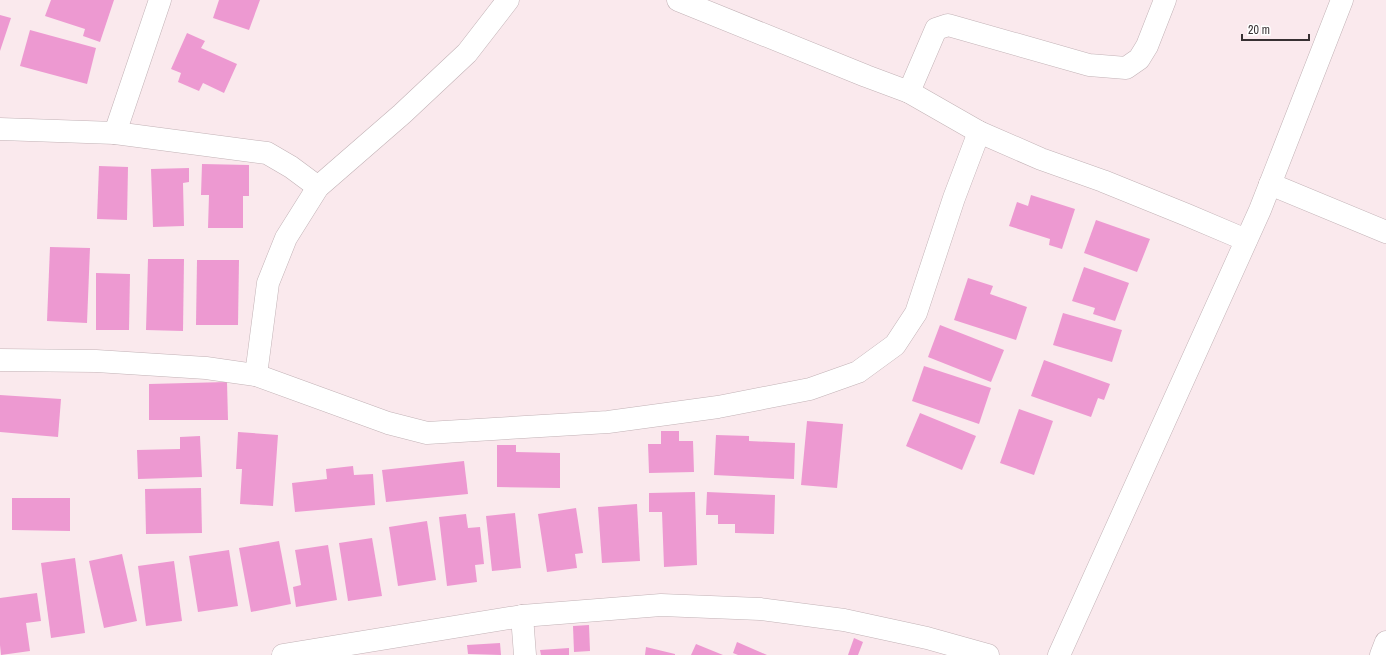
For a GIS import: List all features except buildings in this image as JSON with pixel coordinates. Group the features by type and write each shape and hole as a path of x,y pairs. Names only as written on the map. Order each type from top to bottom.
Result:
{"street":[{"path":"115,133 160,0"},
{"path":"256,375 268,283 286,238 318,187 402,114 467,53 508,0"},
{"path":"678,0 909,92 979,132 1041,159 1103,181 1187,214 1246,240"},
{"path":"909,92 936,29 948,25 1089,65 1126,68 1139,59 1147,46 1165,0"},
{"path":"1059,655 1246,240 1270,184 1342,0"},
{"path":"0,129 115,133 267,154 292,167 318,187"},
{"path":"0,360 96,361 206,368 256,375 388,423 427,433 608,422 718,408 810,389 858,372 895,345 908,326 916,313 954,198 979,132"},
{"path":"1270,184 1386,232"},
{"path":"283,655 522,616 661,605 760,609 852,622 927,638 988,655"},
{"path":"522,616 526,655"},
{"path":"1381,655 1386,642"}]}
